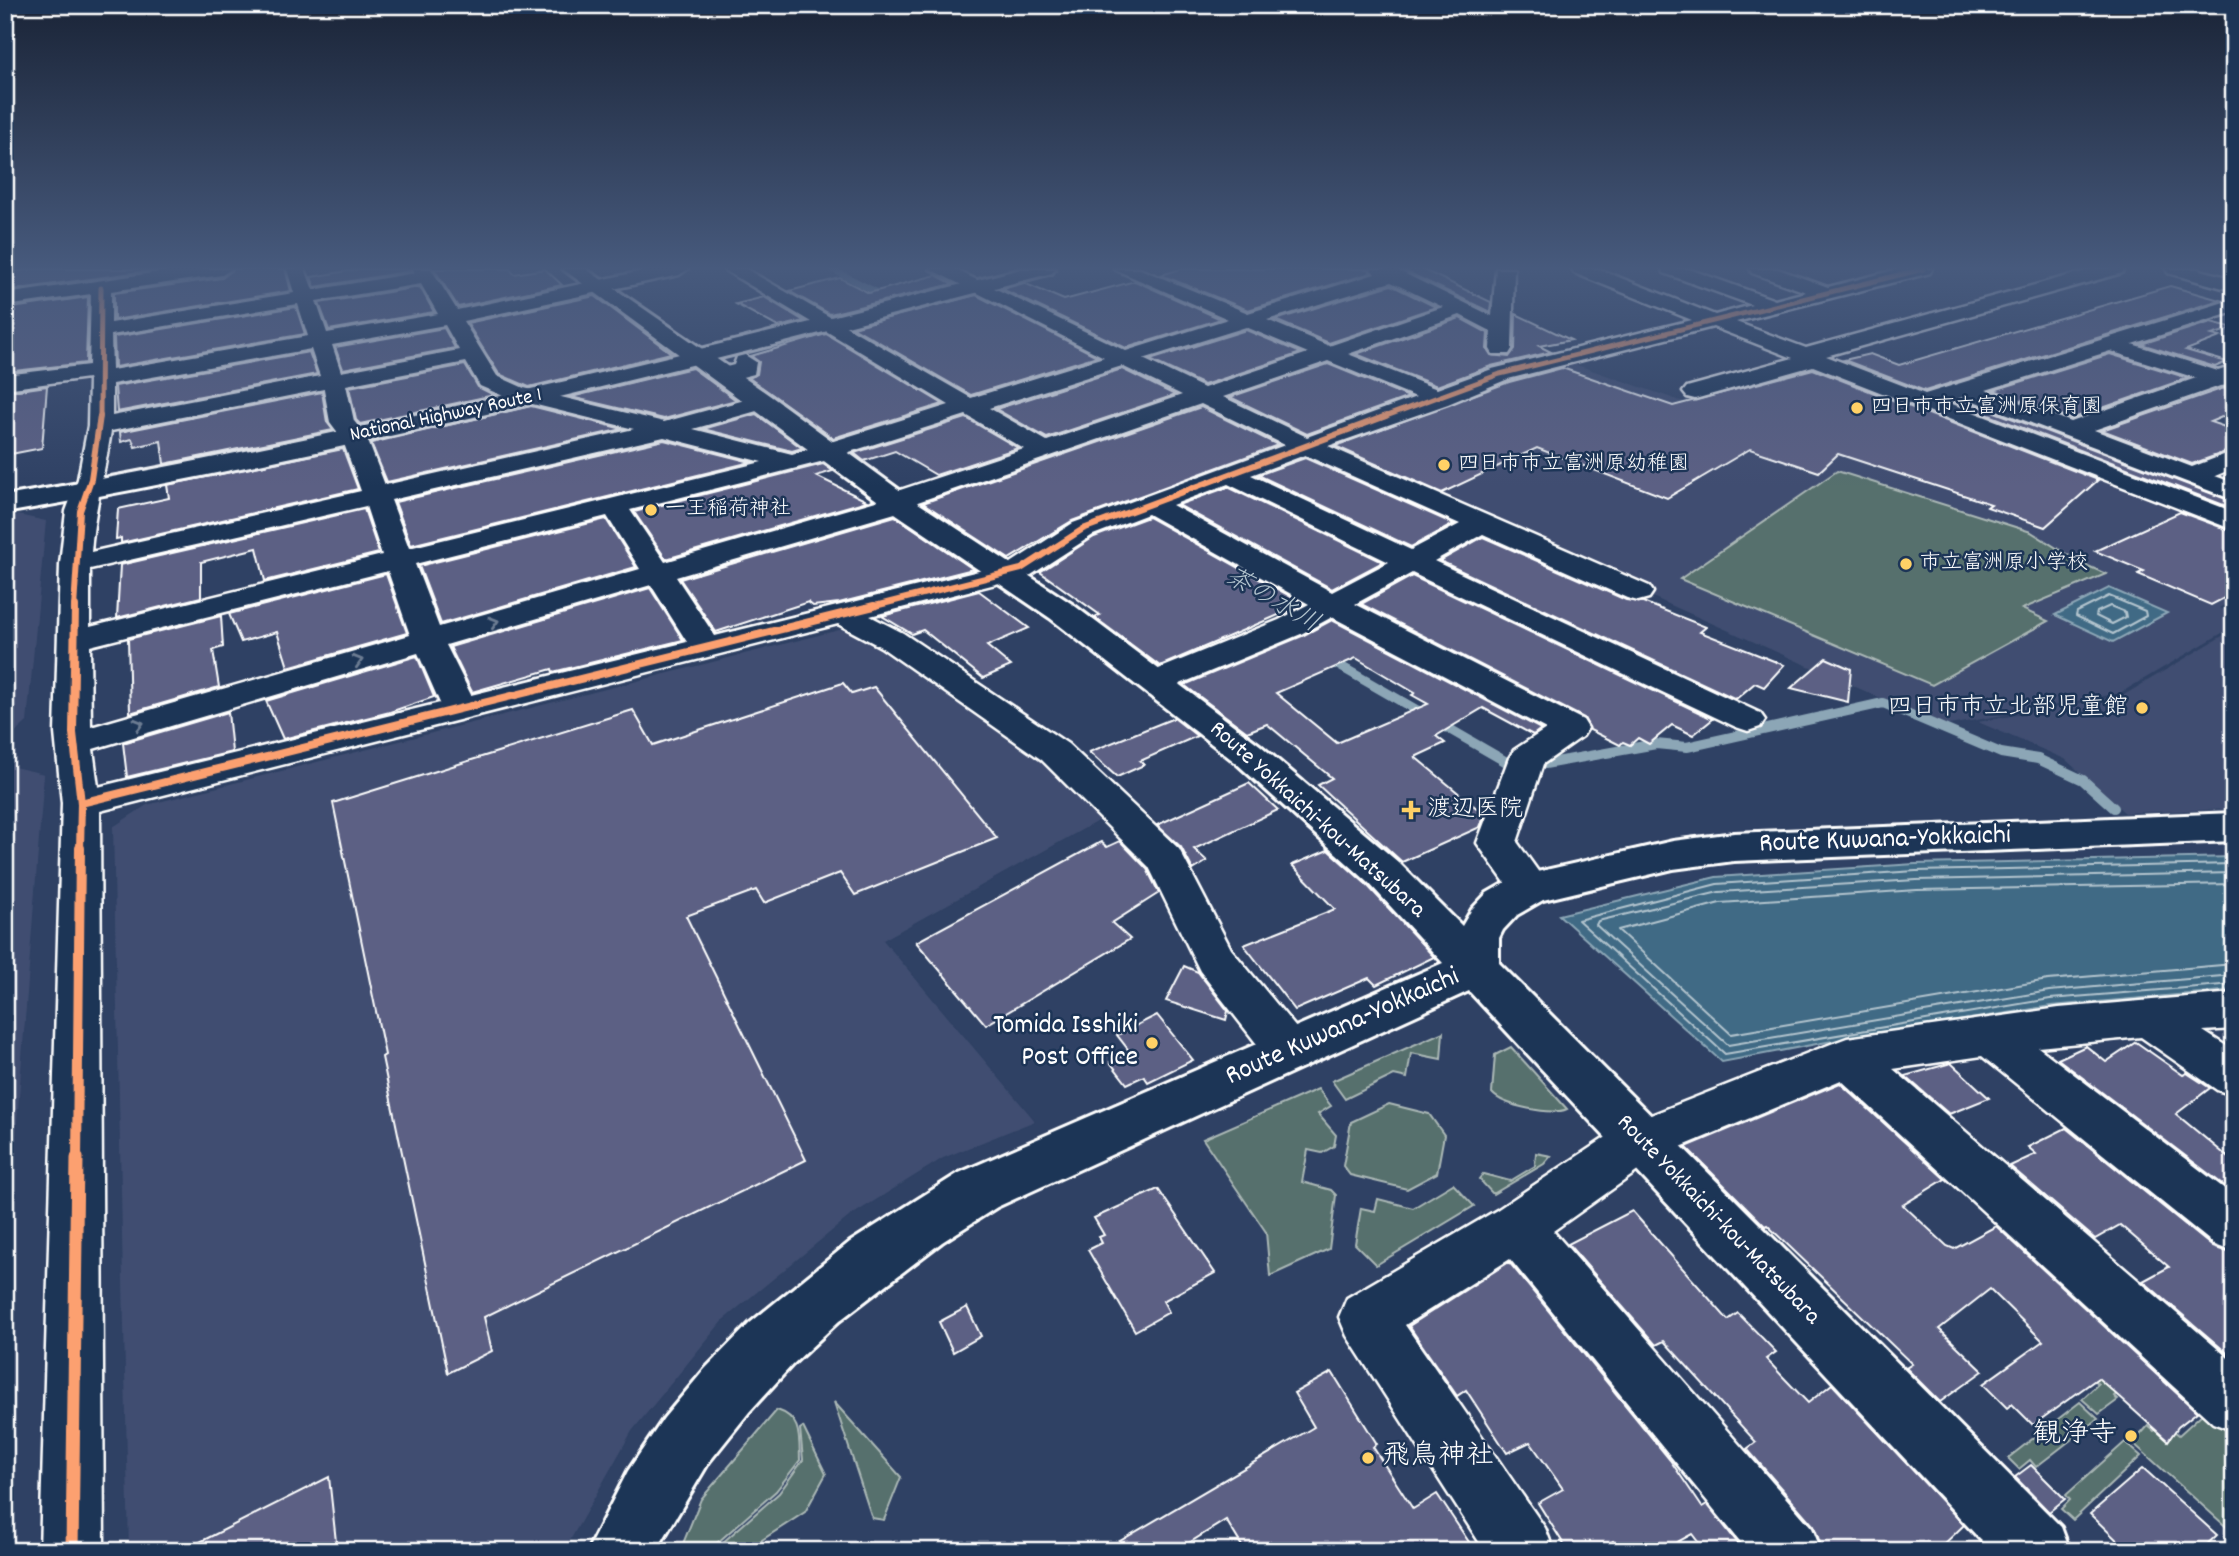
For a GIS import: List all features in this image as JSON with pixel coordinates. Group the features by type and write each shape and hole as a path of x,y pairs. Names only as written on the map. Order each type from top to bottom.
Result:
{"main road":[{"name":"Route Yokkaichi-kou-Matsubara","path":"685,342 722,365 763,402 897,502 1061,611 1156,682 1248,754 1383,872 2037,1551"},
{"name":"National Highway Route 1","path":"5,505 88,491 535,397 722,365 783,342"},
{"name":"Route Kuwana-Yokkaichi","path":"620,1551 638,1513 677,1452 755,1357 852,1273 896,1240 978,1190 1290,1053 1484,976 1477,938 1487,920 1502,904 1530,888 1673,855 1734,847 2234,827"}],"street":[{"path":"72,1551 80,803 74,743 75,564 79,511 88,491 100,426 99,342"},
{"path":"5,382 99,374 309,342"},
{"path":"320,342 333,381 342,422 354,436 401,559 428,641 460,708"},
{"path":"464,342 488,381 535,397 794,462"},
{"path":"859,342 1046,450"},
{"path":"1091,342 1308,447 1638,592"},
{"path":"75,640 794,462 1178,342"},
{"path":"1299,342 1440,399"},
{"path":"74,743 897,502 1364,342"},
{"path":"1500,374 1501,342"},
{"path":"80,803 1021,569 1092,525 1440,399 1500,374 1631,342"},
{"path":"1769,342 2234,522"},
{"path":"1696,392 1860,342"},
{"path":"1924,402 2113,342"},
{"path":"2108,343 2228,378"},
{"path":"100,426 471,354"},
{"path":"2071,430 2228,378"},
{"path":"1962,389 2234,492"},
{"path":"75,564 668,429 763,402"},
{"path":"2192,476 2234,459"},
{"path":"1229,475 1748,720"},
{"path":"1149,504 1331,604 1571,728 1527,758 1497,843 1530,888"},
{"path":"614,506 656,574 707,648"},
{"path":"1156,682 1277,631 1481,524"},
{"path":"842,614 892,640 1055,752 1156,850 1165,859 1215,959 1290,1053"},
{"path":"1522,1551 1367,1317 1516,1227 1636,1136 1847,1057 2059,1026 2234,1011"},
{"path":"2149,1019 2234,1076"},
{"path":"1991,1037 2234,1228"},
{"path":"1847,1057 2234,1402"},
{"path":"1516,1227 1789,1551"}],"shaded area":[{"name":"市立富洲原小学校","path":"1811,362 2234,529 2234,599 2219,608 2234,614 2234,626 2120,693 1944,726 1479,520 1327,447 1411,416 1507,455 1412,415 1511,378 1574,364 1689,404 1723,388"},
{"path":"18,515 46,521 27,722 5,742 5,517"},
{"path":"847,628 880,644 1053,766 1103,818 883,940 1035,1121 943,1158 850,1216 723,1320 632,1431 564,1551 129,1551 113,827 147,805"},
{"name":"四日市市立北部児童館","path":"2234,629 2234,809 2125,813 2065,759 1978,722 2124,695"},
{"path":"5,751 14,767 44,774 5,1277"}],"green space":[{"path":"1837,471 2031,532 2079,562 2106,574 2022,609 2048,621 1932,685 1680,579"},
{"path":"1443,1032 1441,1059 1411,1053 1407,1078 1394,1075 1345,1099 1332,1081"},
{"path":"1511,1047 1567,1109 1551,1111 1528,1108 1506,1102 1492,1093 1495,1055"},
{"path":"1318,1089 1331,1106 1318,1114 1336,1135 1334,1146 1322,1153 1308,1150 1302,1182 1331,1190 1336,1195 1329,1249 1270,1276 1266,1232 1203,1139"},
{"path":"1389,1104 1429,1114 1444,1135 1437,1173 1407,1189 1350,1175 1343,1166 1351,1122"},
{"path":"1536,1153 1551,1156 1544,1164 1493,1194 1479,1179 1483,1174 1510,1181 1535,1166"},
{"path":"1453,1184 1474,1206 1376,1265 1355,1244 1361,1208 1375,1211 1378,1199 1413,1208"},
{"path":"2043,1334 2120,1391 2114,1396 2118,1400 2099,1414 2082,1399 2098,1384"},
{"path":"834,1402 901,1477 884,1520 872,1518"},
{"path":"2080,1402 2098,1419 2036,1467 2030,1460 2019,1469 2008,1458"},
{"path":"2214,1403 2234,1420 2232,1532 2133,1443 2148,1426 2154,1431 2164,1423 2179,1435"},
{"path":"777,1410 791,1418 798,1429 800,1460 776,1491 708,1551 680,1551 701,1499"},
{"path":"803,1427 826,1474 805,1512 745,1551 713,1551 779,1493 803,1460 800,1429"},
{"path":"2125,1442 2141,1456 2073,1520 2061,1509 2070,1500 2066,1495"}],"water":[{"path":"2109,588 2167,613 2113,642 2055,615"},
{"path":"2234,857 2234,990 2051,1006 1722,1062 1559,915 1716,877 1915,864"}],"building":[{"path":"5,342 87,342 86,363 5,372"},
{"path":"114,342 261,342 115,367"},
{"path":"366,342 451,342 455,348 343,369 335,347"},
{"path":"479,342 656,342 671,353 529,387 499,374"},
{"path":"800,342 839,342 943,404 833,438 749,378 757,374 759,362 751,356"},
{"path":"878,342 1068,342 1097,356 971,395"},
{"path":"1113,342 1147,342 1126,348"},
{"path":"1209,342 1274,342 1301,353 1204,385 1150,360"},
{"path":"1392,342 1487,342 1487,349 1491,355 1509,357 1515,349 1515,342 1562,342 1539,346 1551,352 1491,366 1437,386 1356,354"},
{"path":"1979,342 2085,342 1925,391 1844,360 1870,354 1899,365"},
{"path":"2149,342 2208,342 2186,350 2227,362 2215,367 2141,344"},
{"path":"309,352 317,374 117,412 115,386"},
{"path":"2110,354 2188,378 2071,419 1994,390"},
{"path":"1328,364 1409,397 1307,434 1230,397"},
{"path":"465,365 478,387 494,395 360,424 356,420 349,387"},
{"path":"692,368 736,400 664,419 571,397"},
{"path":"1562,368 1673,406 1813,369 2098,480 2045,527 1987,507 1991,504 1838,454 1819,472 1750,449 1667,498 1537,448 1442,493 1335,446 1509,382"},
{"path":"1122,369 1175,395 1047,438 996,409"},
{"path":"47,386 42,448 6,455 5,392"},
{"path":"2234,387 2234,412 2210,422 2234,430 2234,449 2192,464 2102,430 2221,389"},
{"path":"322,392 327,422 333,430 164,464 161,441 135,447 132,439 121,442 120,432"},
{"path":"1963,400 2234,502 2234,509 1955,402"},
{"path":"531,406 623,429 387,482 371,443"},
{"path":"1201,407 1278,445 1072,521 1009,559 923,503"},
{"path":"756,414 802,448 792,451 703,429"},
{"path":"966,418 1018,448 936,475 895,451 864,461 854,453"},
{"path":"664,440 751,462 411,545 395,502"},
{"path":"343,449 358,489 121,543 121,538 116,539 118,509 169,498 167,485"},
{"path":"1305,458 1454,524 1411,547 1258,475"},
{"path":"823,464 833,471 816,476 867,501 666,559 634,512"},
{"path":"1228,487 1383,562 1332,589 1178,505"},
{"path":"364,509 379,553 265,581 257,548 201,562 201,597 117,618 120,565"},
{"path":"2180,512 2234,532 2234,593 2211,605 2138,574 2144,571 2095,551"},
{"path":"895,516 973,569 839,603 813,606 808,602 716,632 680,579"},
{"path":"1148,517 1304,604 1160,666 1094,617 1100,615 1040,572 1094,537"},
{"path":"606,519 636,567 441,624 419,566"},
{"path":"1483,537 1626,600 1643,602 1706,627 1700,632 1784,665 1764,687 1755,683 1736,699 1440,561"},
{"path":"386,574 407,633 288,667 277,632 241,642 229,614"},
{"path":"1412,576 1713,719 1693,735 1672,725 1649,744 1638,738 1630,745 1623,742 1620,745 1590,730 1584,718 1361,604"},
{"path":"650,588 683,640 553,672 552,669 472,692 450,647"},
{"path":"979,591 1029,628 987,646 1011,666 983,678 923,630 912,634 882,616"},
{"path":"221,616 223,647 213,650 219,687 130,713 128,639"},
{"path":"1332,620 1541,729 1533,735 1483,708 1436,736 1445,743 1415,757 1485,815 1480,827 1402,862 1318,785 1332,778 1267,724 1247,732 1184,685 1302,636","holes":["1356,658 1415,693 1412,695 1428,704 1337,743 1276,693"]},
{"path":"417,656 434,697 390,712 283,739 266,701"},
{"path":"1826,658 1851,669 1848,702 1791,688"},
{"path":"843,683 852,694 874,687 997,838 855,895 840,873 764,903 756,890 686,916 806,1160 484,1317 492,1351 448,1373 382,1057 385,1055 333,803 633,710 653,745"},
{"path":"228,712 232,752 127,777 123,743"},
{"path":"1174,718 1197,736 1140,761 1144,765 1117,777 1089,752"},
{"path":"1249,783 1278,810 1194,849 1207,861 1193,870 1181,847 1157,825"},
{"path":"1120,841 1147,869 1159,893 1112,923 1130,939 986,1025 916,942 1101,842 1107,847"},
{"path":"1328,850 1366,884 1434,957 1376,985 1369,978 1295,1010 1244,945 1335,909 1292,865"},
{"path":"1184,966 1198,972 1228,1011 1226,1020 1166,1001"},
{"name":"Tomida Isshiki Post Office","path":"1157,1015 1193,1060 1148,1082 1144,1076 1127,1084 1110,1062 1130,1052 1117,1035"},
{"path":"2136,1042 2183,1075 2187,1073 2210,1088 2176,1114 2234,1162 2234,1193 2058,1059 2086,1046 2106,1062"},
{"path":"1951,1063 1989,1098 1949,1114 1905,1076"},
{"path":"1840,1083 1945,1179 1903,1205 1947,1246 1954,1249 1996,1226 2197,1412 2178,1427 2168,1441 2098,1378 2033,1425 2012,1404 2007,1408 1983,1384 2043,1341 1990,1289 1939,1329 1983,1371 1940,1402 1906,1368 1912,1364 1765,1226 1686,1147"},
{"path":"2066,1128 2213,1247 2234,1254 2234,1359 2143,1281 2169,1267 2120,1225 2095,1239 2010,1166 2036,1154 2028,1147"},
{"path":"1158,1189 1215,1273 1163,1301 1169,1312 1135,1331 1088,1250 1102,1243 1099,1237 1104,1235 1094,1218"},
{"path":"1632,1211 1728,1320 1738,1313 1776,1352 1766,1359 1808,1403 1832,1384 1964,1525 1937,1551 1823,1551 1814,1526 1747,1449 1756,1442 1664,1341 1656,1345 1568,1244"},
{"path":"1509,1262 1670,1460 1702,1507 1707,1504 1744,1551 1705,1551 1692,1534 1661,1551 1620,1551 1613,1541 1595,1551 1568,1551 1538,1503 1563,1489 1530,1442 1507,1453 1466,1390 1457,1396 1409,1326"},
{"path":"967,1307 981,1336 953,1352 939,1322"},
{"path":"1332,1372 1377,1444 1373,1447 1413,1509 1437,1494 1475,1551 1245,1551 1226,1520 1176,1551 1103,1551 1314,1427 1294,1393"},
{"path":"2031,1465 2065,1499 2049,1512 2015,1477"},
{"path":"2143,1468 2217,1535 2200,1551 2128,1551 2090,1514"},
{"path":"329,1477 337,1551 182,1551"}],"waterway":[{"name":"茶の水川","path":"1328,659 1517,768"},
{"path":"1545,764 1656,744 1687,747 1883,703 2001,753 2038,759 2083,780 2114,808"}],"cycle path":[{"path":"72,1551 81,803 73,733 75,564 80,511 91,479 100,426 101,342"},
{"path":"81,803 1021,569 1083,529 1500,374 1630,342"}],"place":[{"name":"四日市市立富洲原保育園","path":"1857,408"},
{"name":"四日市市立富洲原幼稚園","path":"1444,465"},
{"name":"一王稲荷神社","path":"651,510"},
{"name":"市立富洲原小学校","path":"1906,564"},
{"name":"四日市市立北部児童館","path":"2142,708"},
{"name":"渡辺医院","path":"1411,810"},
{"name":"Tomida Isshiki Post Office","path":"1152,1043"},
{"name":"観浄寺","path":"2131,1436"},
{"name":"飛鳥神社","path":"1368,1458"}]}
